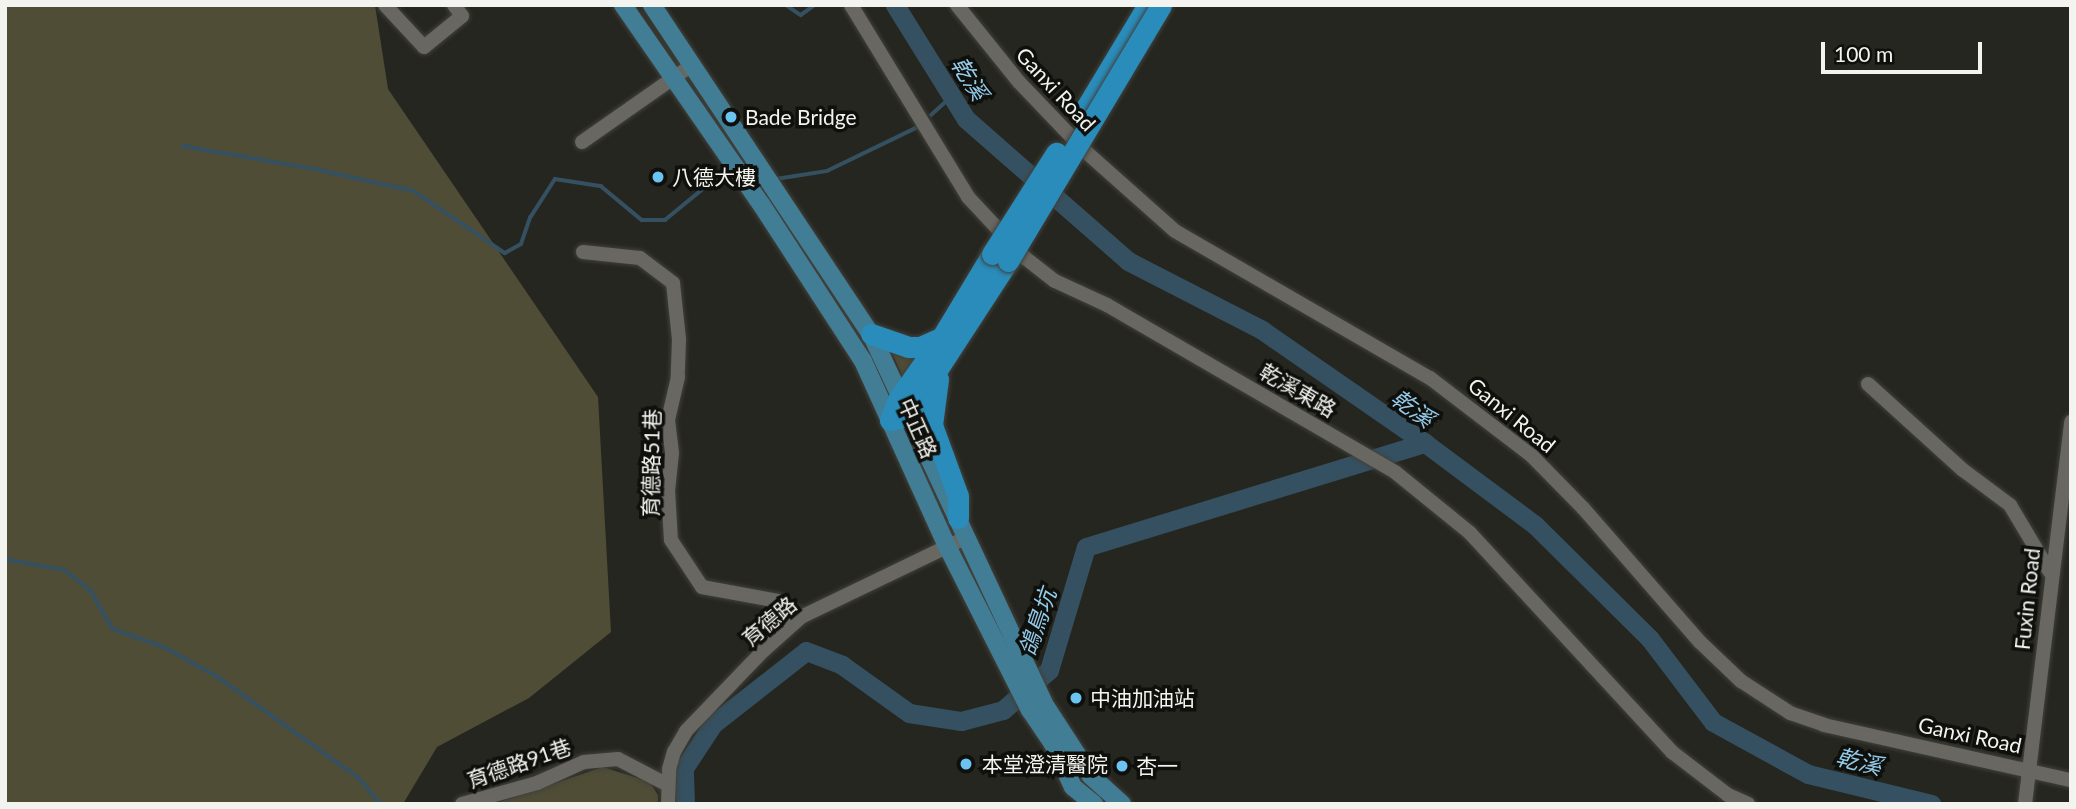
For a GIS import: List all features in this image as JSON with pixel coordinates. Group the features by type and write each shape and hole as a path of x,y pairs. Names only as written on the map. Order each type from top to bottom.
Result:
{"highway":[{"path":"899,411 939,370 1000,257 1148,5"},
{"path":"899,411 942,337 1000,257 1161,5"},
{"path":"871,334 908,347 920,346 942,337"},
{"path":"939,370 932,425 958,496 963,527"}],"main road":[{"path":"623,5 673,79"},
{"path":"652,5 692,65"},
{"name":"中正路","path":"692,65 871,334 947,546 1022,676"},
{"name":"中正路","path":"673,79 761,204 863,361 899,411 963,527 1022,676"},
{"path":"1022,676 1073,787 1094,804"},
{"path":"1036,705 1091,776 1122,804"}],"street":[{"path":"385,5 424,47 462,16 454,5"},
{"name":"乾溪東路","path":"851,5 968,197 1024,257 1055,281 1107,305 1395,472 1470,533 1672,752 1728,795 1748,804"},
{"name":"Ganxi Road","path":"957,5 1019,82 1085,151 1122,187 1175,230 1430,378 1480,413 1532,456 1583,509 1700,642 1741,681 1790,713 1824,725 2029,775 2071,780"},
{"path":"582,142 692,65"},
{"name":"育德路51巷","path":"583,252 639,258 673,283 679,339 678,377 668,420 672,453 668,489 671,540 702,587 778,601 801,617"},
{"path":"1868,384 1963,470 2010,505 2050,572"},
{"name":"Fuxin Road","path":"2025,804 2050,572 2071,422"},
{"name":"育德路","path":"668,804 668,785 674,752 687,731 763,652 801,617 947,546 963,527"},
{"name":"育德路91巷","path":"462,804 537,783 584,762 618,759 668,785"},
{"path":"1082,804 1073,787 1091,776"}],"shaded area":[{"path":"5,5 375,5 388,89 598,397 611,632 529,698 437,747 403,804 5,804"},
{"path":"891,350 920,354 904,380"},
{"path":"603,767 650,782 658,795 658,804 493,804"}],"waterway":[{"path":"786,5 801,15 815,5"},
{"name":"乾溪","path":"895,5 966,119 1128,261 1262,330 1425,443 1535,525 1650,639 1713,722 1808,774 1931,804"},
{"path":"931,115 952,96"},
{"path":"776,179 827,171 916,128"},
{"path":"183,146 315,169 414,191 505,253 521,244 530,218 555,179 601,186 642,220 665,220 720,175 733,175"},
{"name":"鴿鳥坑","path":"685,804 684,768 713,724 806,651 842,665 909,713 961,721 1003,710 1049,670 1086,547 1425,443"},
{"path":"5,559 65,570 91,591 113,629 164,647 218,677 359,778 381,804"}],"place":[{"name":"Bade Bridge","path":"731,117"},
{"name":"八德大樓","path":"658,177"},
{"name":"中油加油站","path":"1076,698"},
{"name":"本堂澄清醫院","path":"966,764"},
{"name":"杏一","path":"1122,766"}]}
